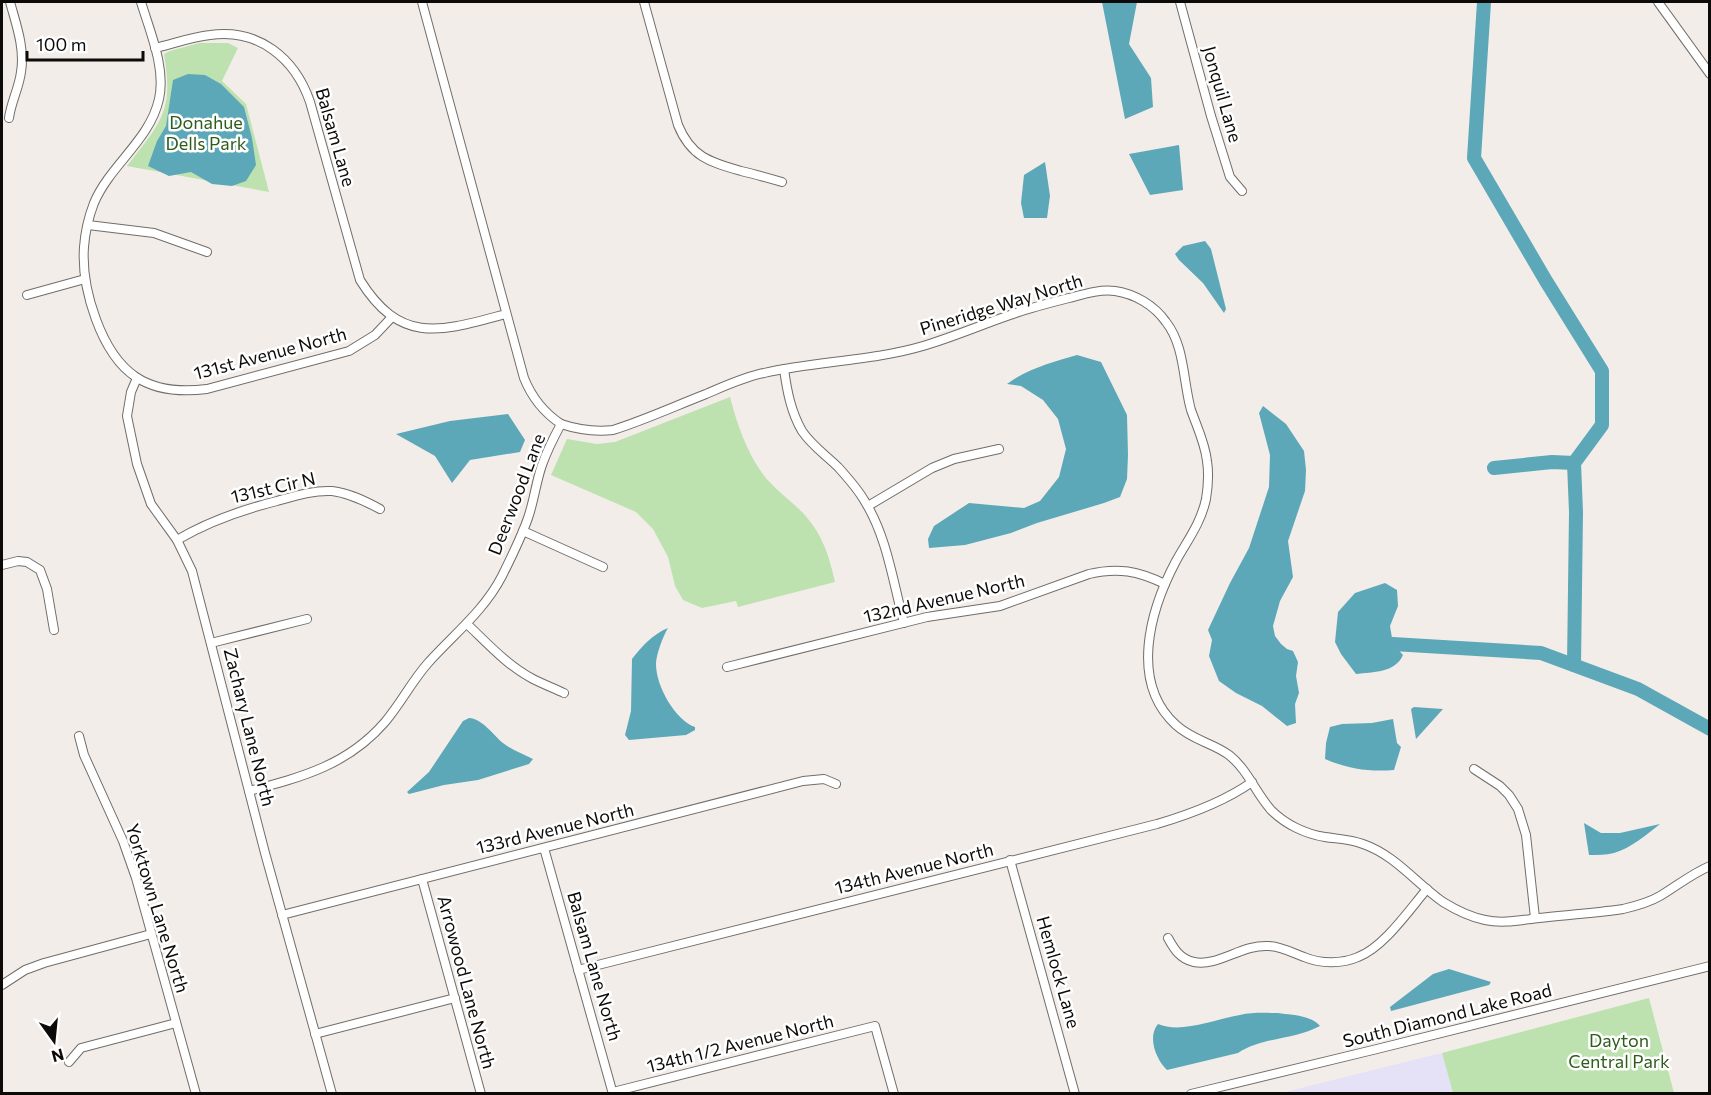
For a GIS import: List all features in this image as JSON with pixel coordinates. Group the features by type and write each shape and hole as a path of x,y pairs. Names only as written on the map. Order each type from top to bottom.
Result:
{"street":[{"path":"9,118 21,72 22,56 10,2"},
{"path":"137,378 123,367 102,338 85,279 84,246 94,204 102,186 149,125 156,112 160,80 155,48 141,2"},
{"name":"Deerwood Lane","path":"249,791 299,778 322,769 341,759 364,742 384,722 427,664 490,597 523,531 534,500 542,465 561,424 541,408 528,389 422,2"},
{"path":"644,2 678,125 690,148 713,163 782,182"},
{"name":"Jonquil Lane","path":"1180,2 1230,177 1242,190"},
{"path":"1658,2 1710,74"},
{"name":"Balsam Lane","path":"155,48 203,36 227,34 259,42 286,60 305,87 360,280 369,294 392,317"},
{"path":"88,225 154,233 207,252"},
{"path":"27,295 85,279"},
{"name":"Pineridge Way North","path":"561,424 578,430 595,432 613,430 762,373 919,347 1011,315 1084,294 1117,291 1130,295 1149,305 1167,322 1175,337 1188,396 1208,466 1208,483 1203,510 1165,584 1156,609 1148,645 1147,661 1154,694 1162,710 1173,723 1189,736 1224,751 1245,770 1271,810 1284,821 1312,835 1344,838 1380,851 1444,902 1466,915 1487,921 1508,922 1638,906 1710,866"},
{"path":"392,317 424,328 440,329 506,314"},
{"name":"131st Avenue North","path":"137,378 153,386 171,389 189,391 207,388 349,351 375,335 392,317"},
{"path":"784,369 789,398 802,431 851,482 868,506 882,539 904,623"},
{"name":"Zachary Lane North","path":"137,378 128,405 129,431 146,493 154,509 177,540 192,570 282,915 332,1094"},
{"path":"868,506 932,468 954,459 999,449"},
{"name":"131st Cir N","path":"177,540 212,521 231,514 318,491 333,491 350,495 380,508"},
{"path":"523,531 603,567"},
{"path":"2,565 18,561 27,562 40,570 47,589 54,630"},
{"name":"132nd Avenue North","path":"727,667 927,617 1000,606 1104,570 1123,570 1165,584"},
{"path":"211,643 307,619"},
{"path":"467,624 520,671 564,693"},
{"name":"Yorktown Lane North","path":"79,736 89,766 123,841 196,1094"},
{"path":"1474,769 1500,786 1518,809 1526,835 1535,918"},
{"name":"133rd Avenue North","path":"282,915 803,781 824,779 836,784"},
{"name":"134th Avenue North","path":"578,970 1186,815 1252,782"},
{"name":"Balsam Lane North","path":"544,848 613,1093"},
{"name":"Hemlock Lane","path":"1010,860 1076,1094"},
{"name":"Arrowood Lane North","path":"422,879 481,1094"},
{"path":"1168,938 1177,952 1193,962 1206,963 1245,948 1258,946 1285,949 1321,962 1345,961 1359,957 1380,943 1427,889"},
{"path":"2,985 25,970 44,963 151,934"},
{"name":"South Diamond Lake Road","path":"1191,1094 1710,966"},
{"path":"315,1034 454,998"},
{"path":"69,1062 81,1048 176,1023"},
{"name":"134th 1/2 Avenue North","path":"613,1093 875,1026 894,1094"}],"shaded area":[{"path":"1442,1053 1453,1093 1277,1094"}],"green space":[{"name":"Donahue Dells Park","path":"199,43 228,43 238,48 222,81 246,104 269,192 127,166 156,127 166,103 167,74 164,54"},
{"path":"730,397 743,436 756,464 776,489 802,512 815,528 827,554 835,582 738,607 736,601 702,608 683,600 675,586 668,557 653,529 636,512 551,475 567,439 597,444 615,442"},
{"name":"Dayton Central Park","path":"1649,998 1674,1093 1453,1093 1442,1053"}],"water":[{"path":"1102,2 1137,2 1129,44 1151,78 1153,107 1125,119"},
{"name":"Donahue Dells Park","path":"188,74 205,75 221,84 244,107 256,165 246,181 232,186 212,184 191,172 169,176 148,166 157,141 166,126 173,80"},
{"path":"1179,145 1183,190 1150,195 1129,154"},
{"path":"1045,162 1050,196 1047,218 1024,218 1021,203 1024,175"},
{"path":"1205,241 1211,249 1226,309 1224,313 1203,283 1175,254 1183,246"},
{"path":"1077,355 1101,362 1127,415 1127,479 1120,497 1011,533 965,545 929,548 928,539 934,526 969,503 1024,508 1040,501 1059,477 1066,449 1058,419 1043,400 1021,386 1007,384 1032,370"},
{"path":"1263,406 1286,424 1304,451 1306,470 1305,491 1288,541 1293,577 1280,601 1273,626 1275,636 1287,649 1293,651 1298,662 1296,676 1299,693 1295,704 1296,723 1287,726 1262,706 1236,693 1219,681 1209,656 1212,640 1208,630 1249,548 1269,487 1270,455 1259,413"},
{"path":"508,414 525,440 520,452 470,460 452,483 435,456 396,434 450,421"},
{"path":"1385,583 1397,590 1398,606 1390,626 1393,644 1403,655 1395,665 1389,668 1356,674 1335,642 1338,612 1355,593"},
{"path":"668,628 656,660 659,682 674,710 695,727 695,730 686,735 629,740 625,735 631,711 632,659 648,641"},
{"path":"1414,707 1443,709 1416,739 1411,709"},
{"path":"469,718 483,724 506,745 533,759 529,764 478,780 444,785 409,794 407,792 429,772 463,721"},
{"path":"1393,719 1397,743 1401,747 1394,770 1359,769 1325,759 1330,727"},
{"path":"1584,823 1601,833 1620,833 1660,824 1620,851 1589,855"},
{"path":"1449,969 1491,982 1489,985 1391,1011 1390,1007 1433,974"},
{"path":"1278,1013 1306,1018 1320,1026 1300,1034 1257,1044 1238,1053 1167,1070 1159,1060 1154,1048 1153,1035 1158,1024 1167,1027 1188,1027 1245,1014"}],"waterway":[{"path":"1484,2 1474,158 1602,371 1602,425 1574,463 1576,512 1574,665"},
{"path":"1494,468 1552,462 1574,463"},
{"path":"1376,643 1541,653 1638,689 1710,729"}]}
